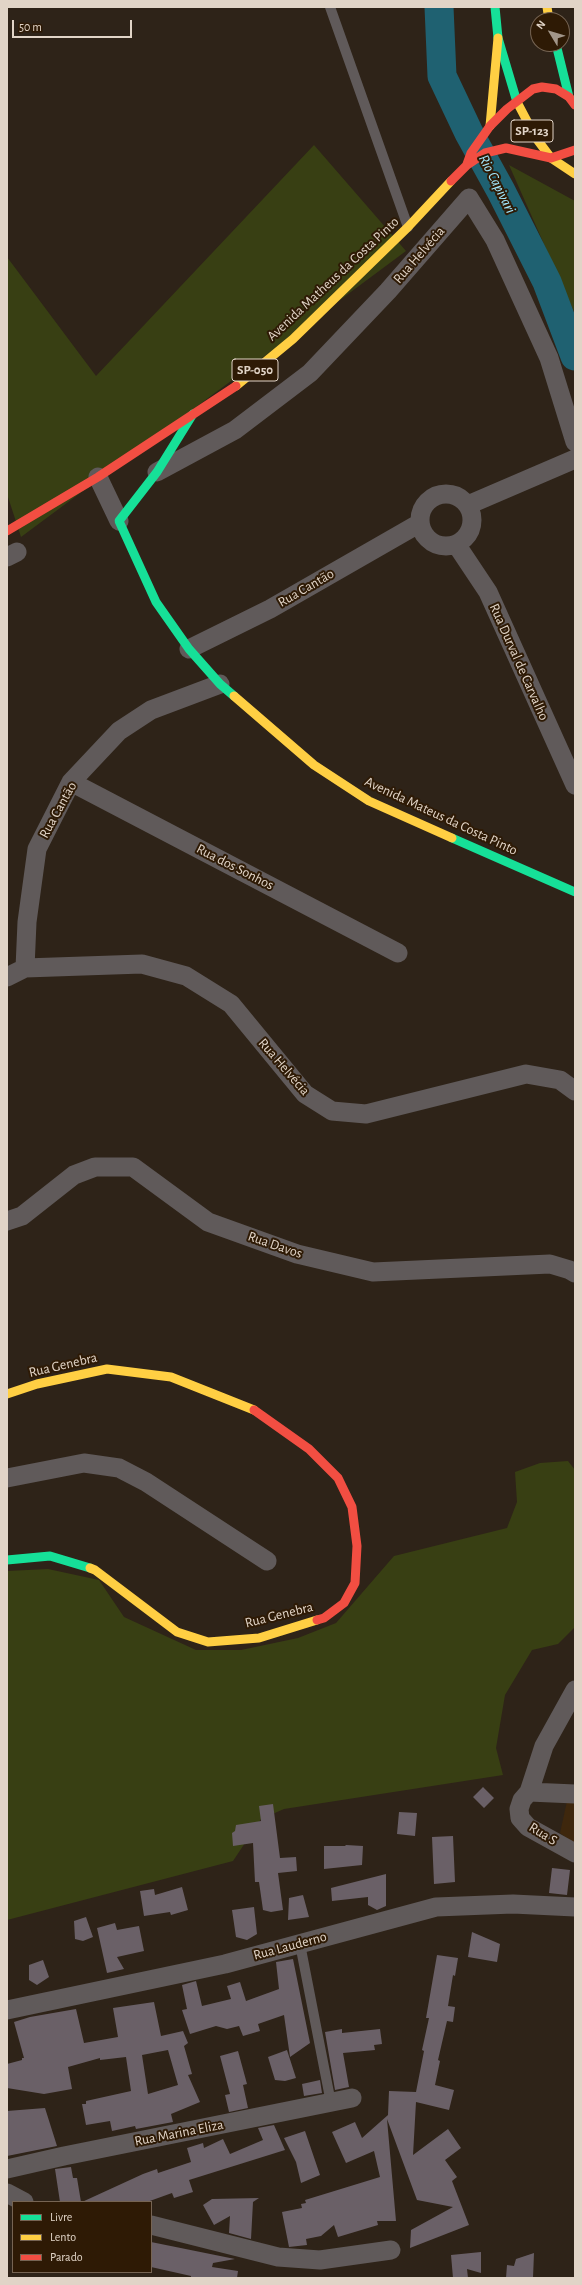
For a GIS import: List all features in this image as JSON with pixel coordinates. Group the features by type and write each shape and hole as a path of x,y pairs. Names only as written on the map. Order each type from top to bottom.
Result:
{"street":[{"path":"495,7 498,38 516,102"},
{"path":"490,126 498,38"},
{"path":"558,52 569,96 575,105"},
{"name":"SP-050","path":"462,171 473,157 481,139 490,126 516,102 533,89 542,87 556,89 569,96"},
{"name":"SP-123","path":"516,102 536,138 551,158 575,174"},
{"name":"SP-050","path":"473,157 506,148 551,158 565,155 575,150"},
{"name":"Avenida Matheus da Costa Pinto","path":"7,531 98,477 240,383 293,339 408,228 462,171"},
{"path":"462,171 469,198 495,240 549,358 575,442"},
{"name":"Rua Helvécia","path":"157,472 235,430 310,373 388,291 469,198"},
{"path":"98,477 119,521 157,472 194,414"},
{"path":"468,505 575,459"},
{"path":"442,493 452,494 461,498 468,505 472,516 471,527 466,537 456,544 447,546 433,542 423,532 420,523 420,513 425,504 432,497 442,493"},
{"name":"Avenida Mateus da Costa Pinto","path":"119,521 156,602 189,649 220,684 314,765 369,801 575,892"},
{"name":"Rua Cantão","path":"189,649 270,609 420,523"},
{"name":"Rua Durval de Carvalho","path":"456,544 488,592 575,785"},
{"name":"Rua Cantão","path":"25,968 27,922 37,849 71,782 119,731 151,710 220,684"},
{"name":"Rua dos Sonhos","path":"71,782 398,953"},
{"name":"Rua Helvécia","path":"7,977 25,968 142,964 186,976 231,1004 305,1094 332,1111 366,1114 526,1074 560,1080 575,1091"},
{"name":"Rua Davos","path":"7,1221 22,1216 74,1175 95,1167 133,1167 208,1222 297,1254 373,1272 550,1264 575,1273"},
{"name":"Rua Genebra","path":"7,1394 37,1384 107,1369 171,1377 253,1409 310,1449 338,1478 352,1507 357,1546 355,1583 344,1603 324,1618 259,1638 208,1642 177,1632 95,1570 50,1556 7,1560"},
{"path":"7,1478 84,1463 119,1468 146,1482 267,1561"},
{"path":"575,1690 544,1746 529,1792 575,1794"},
{"name":"Rua S","path":"529,1792 522,1800 519,1809 520,1818 528,1827 575,1853"},
{"name":"Rua Lauderno","path":"7,2010 225,1964 436,1907 513,1904 575,1907"},
{"name":"Rua Marina Eliza","path":"7,2169 64,2156 352,2098"},
{"path":"7,2193 22,2201"},
{"path":"152,2226 278,2257 320,2260 391,2250"}],"lane":[{"path":"330,7 408,228"},
{"path":"300,1944 331,2102"}],"shaded area":[{"path":"567,1801 575,1803 575,1844 560,1833"}],"green space":[{"path":"314,145 406,251 21,537 7,494 7,257 96,376"},
{"path":"509,165 575,201 575,314"},
{"path":"568,1461 575,1470 575,1627 558,1644 532,1650 505,1695 496,1748 503,1775 284,1809 261,1819 233,1861 7,1920 7,1571 48,1569 99,1580 124,1617 196,1650 241,1650 298,1638 336,1623 394,1556 507,1528 517,1502 515,1472 540,1463"}],"building":[{"path":"483,1787 494,1798 484,1808 473,1797"},
{"path":"273,1804 280,1858 296,1857 297,1871 278,1873 283,1910 271,1912 263,1910 259,1882 255,1882 253,1843 233,1846 232,1833 235,1831 236,1825 261,1821 259,1806"},
{"path":"399,1812 417,1813 415,1836 397,1834"},
{"path":"453,1836 455,1882 434,1884 432,1837"},
{"path":"324,1846 363,1846 362,1865 324,1869"},
{"path":"552,1868 570,1870 567,1895 549,1893"},
{"path":"386,1874 386,1906 377,1910 368,1905 368,1897 332,1901 331,1888"},
{"path":"182,1887 188,1910 171,1915 170,1912 144,1916 140,1891 154,1889 155,1895"},
{"path":"303,1895 309,1917 288,1920 289,1898"},
{"path":"254,1907 257,1934 247,1940 236,1937 232,1910"},
{"path":"86,1917 93,1937 83,1941 75,1939 74,1921"},
{"path":"115,1923 117,1930 139,1926 144,1951 117,1957 124,1969 107,1973 97,1928"},
{"path":"472,1932 500,1944 497,1962 468,1957"},
{"path":"437,1955 458,1958 455,1976 453,1975 448,2006 455,2007 453,2022 447,2021 438,2060 440,2061 435,2085 454,2090 449,2110 416,2102 413,2155 448,2129 461,2148 445,2160 457,2177 452,2181 469,2225 410,2248 411,2230 453,2207 417,2200 387,2119 396,2221 377,2221 378,2225 338,2237 334,2225 321,2236 306,2239 307,2245 289,2247 282,2212 302,2208 301,2204 306,2203 305,2200 380,2177 374,2151 346,2163 332,2132 355,2122 362,2138 388,2115 389,2091 416,2092 424,2051 422,2050 429,2018 426,2018"},
{"path":"293,1959 310,2043 290,2057 284,2015 258,2024 260,2031 243,2036 239,2026 227,2029 216,2026 190,2034 182,2010 187,2009 182,1985 196,1981 202,2006 231,1999 227,1986 240,1982 246,2001 279,1989 276,1962"},
{"path":"43,1960 49,1977 37,1985 29,1980 29,1965"},
{"path":"154,2002 161,2036 183,2031 188,2043 184,2046 192,2074 188,2075 200,2102 171,2114 173,2122 136,2129 135,2126 112,2131 110,2121 86,2125 82,2104 86,2104 86,2101 131,2091 126,2057 100,2060 100,2058 68,2067 72,2089 44,2094 7,2088 7,2064 22,2060 22,2058 24,2058 14,2022 30,2017 76,2009 84,2043 118,2037 113,2008","holes":["168,2050 178,2085 148,2094 142,2055"]},
{"path":"342,2029 342,2033 380,2029 382,2044 374,2045 375,2050 343,2053 349,2087 335,2090 325,2032"},
{"path":"287,2050 296,2078 285,2081 275,2080 268,2057"},
{"path":"238,2051 247,2084 243,2085 248,2108 229,2112 225,2095 230,2094 220,2056"},
{"path":"320,2080 322,2093 304,2096 302,2084"},
{"path":"45,2108 57,2146 7,2156 7,2111"},
{"path":"274,2125 285,2150 189,2180 193,2192 174,2198 172,2193 150,2201 84,2201 143,2174 157,2169 158,2173 191,2162 187,2148 203,2143 204,2148 223,2139 230,2154 263,2140 258,2128"},
{"path":"305,2131 320,2175 301,2183 296,2162 284,2138"},
{"path":"71,2167 73,2178 77,2178 81,2201 60,2201 55,2169"},
{"path":"259,2198 253,2202 251,2239 229,2233 230,2216 214,2225 203,2205 212,2199"},
{"path":"152,2242 235,2259 213,2263 212,2267 238,2271 237,2278 191,2278 191,2276 152,2267"},
{"path":"481,2252 481,2273 467,2269 468,2278 453,2278 451,2255"},
{"path":"534,2253 533,2278 506,2278 507,2265 514,2266 516,2259"}],"waterway":[{"name":"Rio Capivari","path":"439,7 442,76 469,133 501,191 547,282 575,356"}],"traffic: fast":[{"path":"495,7 498,38 517,102"},
{"path":"558,52 569,97"},
{"path":"193,414 157,472 119,521 156,602 189,649 220,684 234,696"},
{"path":"452,838 575,892"},
{"path":"7,1560 50,1556 90,1568"}],"traffic: slow":[{"path":"547,7 548,12"},
{"path":"490,126 498,38"},
{"path":"517,102 536,138 551,158 575,174"},
{"path":"236,386 293,339 408,227 451,181"},
{"path":"234,696 314,765 369,801 452,838"},
{"path":"7,1394 37,1384 107,1369 171,1377 254,1410"},
{"path":"90,1568 95,1570 177,1632 208,1642 259,1638 317,1620"}],"traffic: jam":[{"path":"467,164 471,153 490,126 507,109 533,89 542,87 556,89 569,97 575,105"},
{"path":"451,181 467,165 485,153 506,148 551,158 575,150"},
{"path":"7,531 98,477 236,386"},
{"path":"254,1410 309,1449 338,1478 352,1507 357,1546 355,1583 344,1603 324,1618 317,1620"}]}
